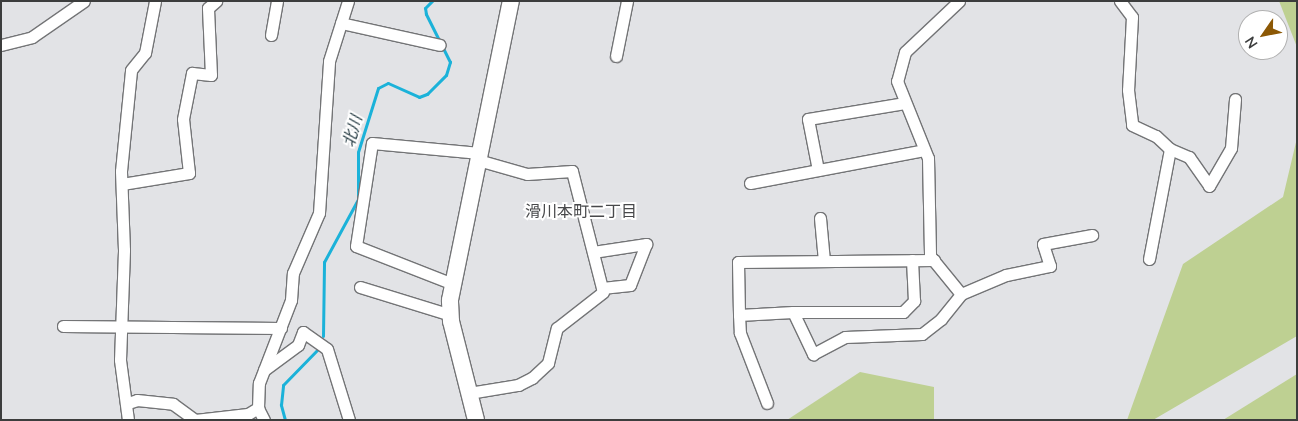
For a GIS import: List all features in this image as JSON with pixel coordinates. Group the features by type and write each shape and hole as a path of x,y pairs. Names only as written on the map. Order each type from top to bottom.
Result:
{"street":[{"path":"1,45 32,37 84,1"},
{"path":"128,420 128,403 120,360 122,184 131,70 145,53 155,1"},
{"path":"122,184 189,173 183,119 192,73 211,75 208,8 216,1"},
{"path":"271,36 277,1"},
{"path":"264,420 258,408 259,383 291,300 293,273 318,213 329,61 348,1"},
{"path":"475,419 450,315 453,284 511,1"},
{"path":"616,56 627,1"},
{"path":"959,1 905,52 896,81 928,158 930,256 961,294"},
{"path":"1120,1 1132,17 1128,90 1132,125 1156,136 1170,149 1189,157 1209,186 1231,148 1235,99"},
{"path":"341,22 440,45"},
{"path":"818,170 808,119 905,103"},
{"path":"453,284 356,246 372,143 479,157 527,174 572,171 603,292 557,328 548,363 532,378 518,385 469,393"},
{"path":"1149,259 1170,149"},
{"path":"750,182 920,151"},
{"path":"820,218 824,261"},
{"path":"793,312 813,354 844,337 922,334 941,319 961,294 1006,275 1050,266 1043,244 1092,235"},
{"path":"593,252 646,244 630,286 602,288"},
{"path":"739,315 793,312 903,312 914,301 912,260"},
{"path":"766,403 740,333 738,262 934,260"},
{"path":"360,287 450,315"},
{"path":"63,326 281,328"},
{"path":"264,370 298,345 303,332 327,349 349,420"},
{"path":"128,403 138,400 173,404 195,420 248,414 258,408"}],"green space":[{"path":"1279,1 1297,1 1297,47 1288,24 1288,10 1283,10"},
{"path":"1297,138 1297,336 1153,420 1127,420 1183,264 1283,197"},
{"path":"860,372 934,387 934,420 787,420"},
{"path":"1297,374 1297,420 1223,420"}],"waterway":[{"name":"北川","path":"323,336 324,262 358,199 358,152 378,88 388,83 419,97 427,94 446,75 450,62 426,14 425,8 432,1"},
{"name":"北川","path":"285,420 281,405 283,385 319,348"}],"district":[{"name":"滑川本町二丁目","path":"581,211"}]}
